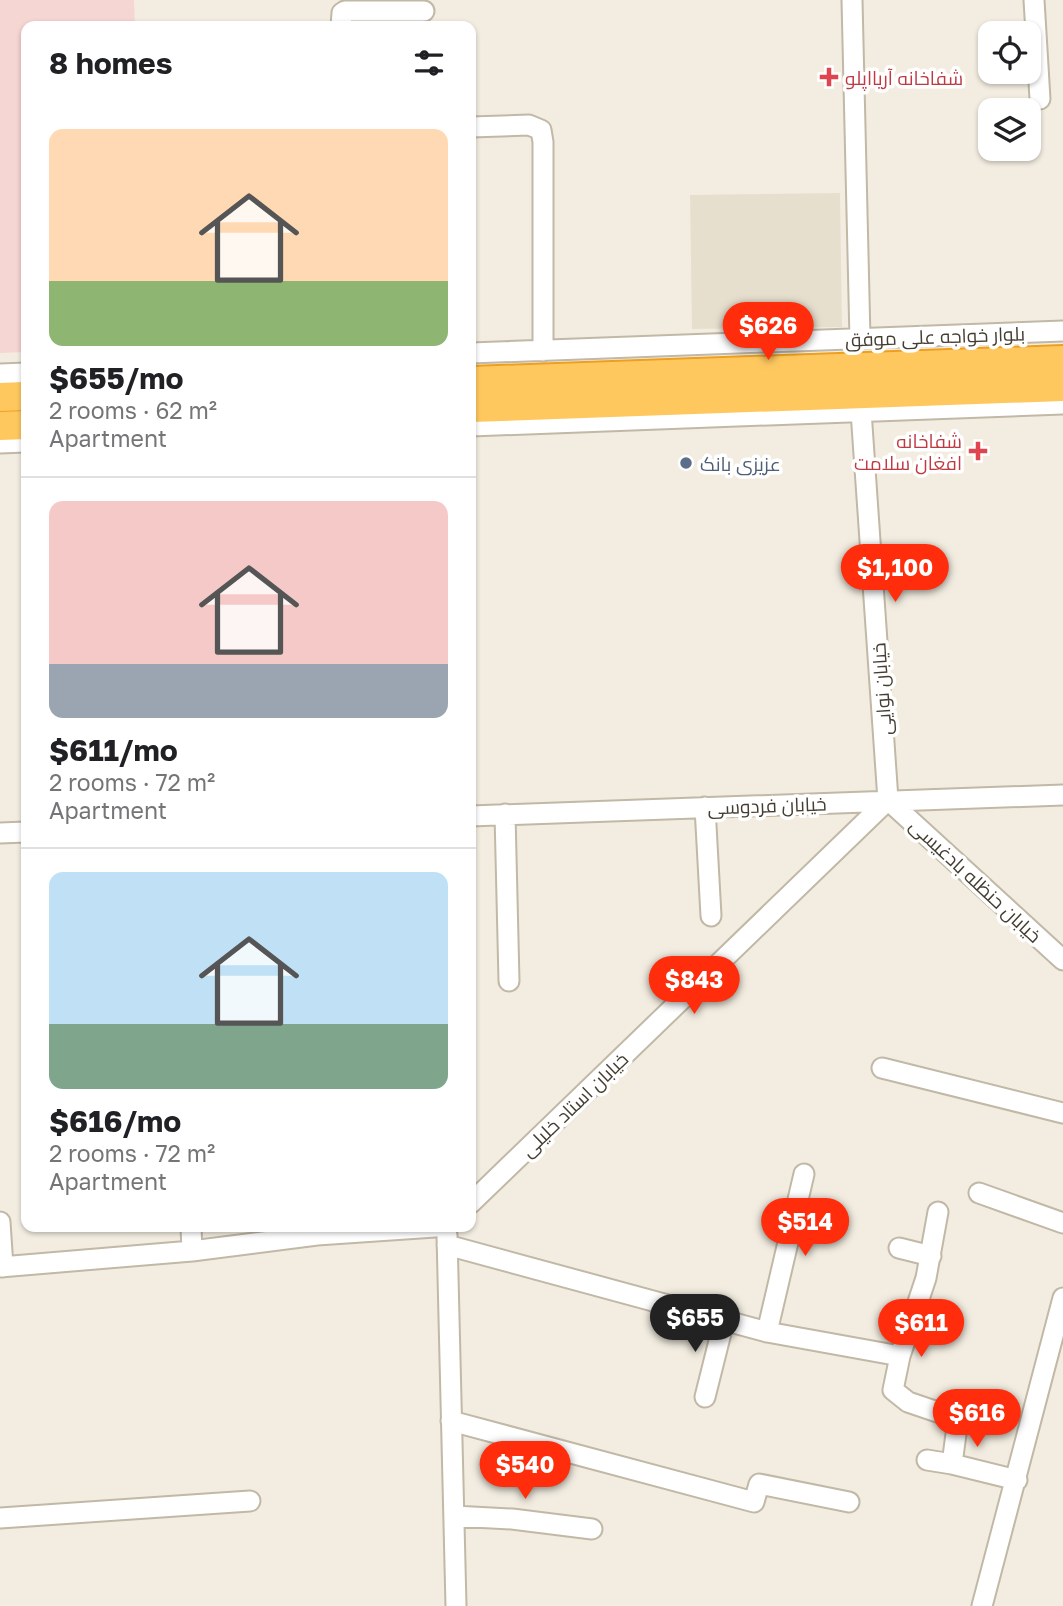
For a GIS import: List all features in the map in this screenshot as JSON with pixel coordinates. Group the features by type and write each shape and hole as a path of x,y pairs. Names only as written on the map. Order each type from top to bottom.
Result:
{"highway":[{"path":"476,381 860,391 1063,360"},
{"path":"476,408 860,391 1063,387"},
{"path":"0,397 21,397"},
{"path":"0,426 21,425"}],"street":[{"path":"852,0 860,339"},
{"path":"1034,0 1040,98"},
{"path":"341,21 342,13 345,11 424,11"},
{"path":"476,127 529,125 541,130 543,351"},
{"name":"بلوار خواجه علی موفق","path":"476,353 1063,331"},
{"path":"0,374 21,373"},
{"path":"476,426 860,391 1063,404"},
{"name":"خیابان نوایی","path":"860,391 888,800"},
{"path":"0,443 21,442"},
{"name":"خیابان فردوسی","path":"476,816 1063,795"},
{"name":"خیابان حنظله بادغیسی","path":"888,800 1063,960"},
{"name":"خیابان استاد خلیلی","path":"476,1198 888,800"},
{"path":"705,807 711,916"},
{"path":"505,814 509,981"},
{"path":"0,832 21,832"},
{"path":"882,1068 1063,1113"},
{"path":"767,1332 804,1174"},
{"path":"979,1193 1063,1223"},
{"path":"938,1212 926,1279 900,1356 893,1390 908,1402 958,1419 952,1464"},
{"path":"0,1222 1,1267 192,1251 310,1232"},
{"path":"191,1232 192,1251"},
{"path":"456,1606 447,1236 724,1321 767,1332 900,1356"},
{"path":"899,1248 931,1256"},
{"path":"982,1606 1063,1298"},
{"path":"705,1397 724,1321"},
{"path":"451,1421 754,1502 759,1484 849,1502"},
{"path":"928,1460 1017,1480"},
{"path":"0,1518 250,1501"},
{"path":"454,1516 512,1519 592,1529"}],"shaded area":[{"path":"0,0 134,0 135,21 21,21 21,352 0,353"},
{"path":"840,193 842,327 692,329 690,195"}],"place":[{"name":"شفاخانه آریااپلو","path":"829,77"},
{"name":"شفاخانه افغان سلامت","path":"978,451"},
{"name":"عزیزی بانک","path":"686,463"}]}
